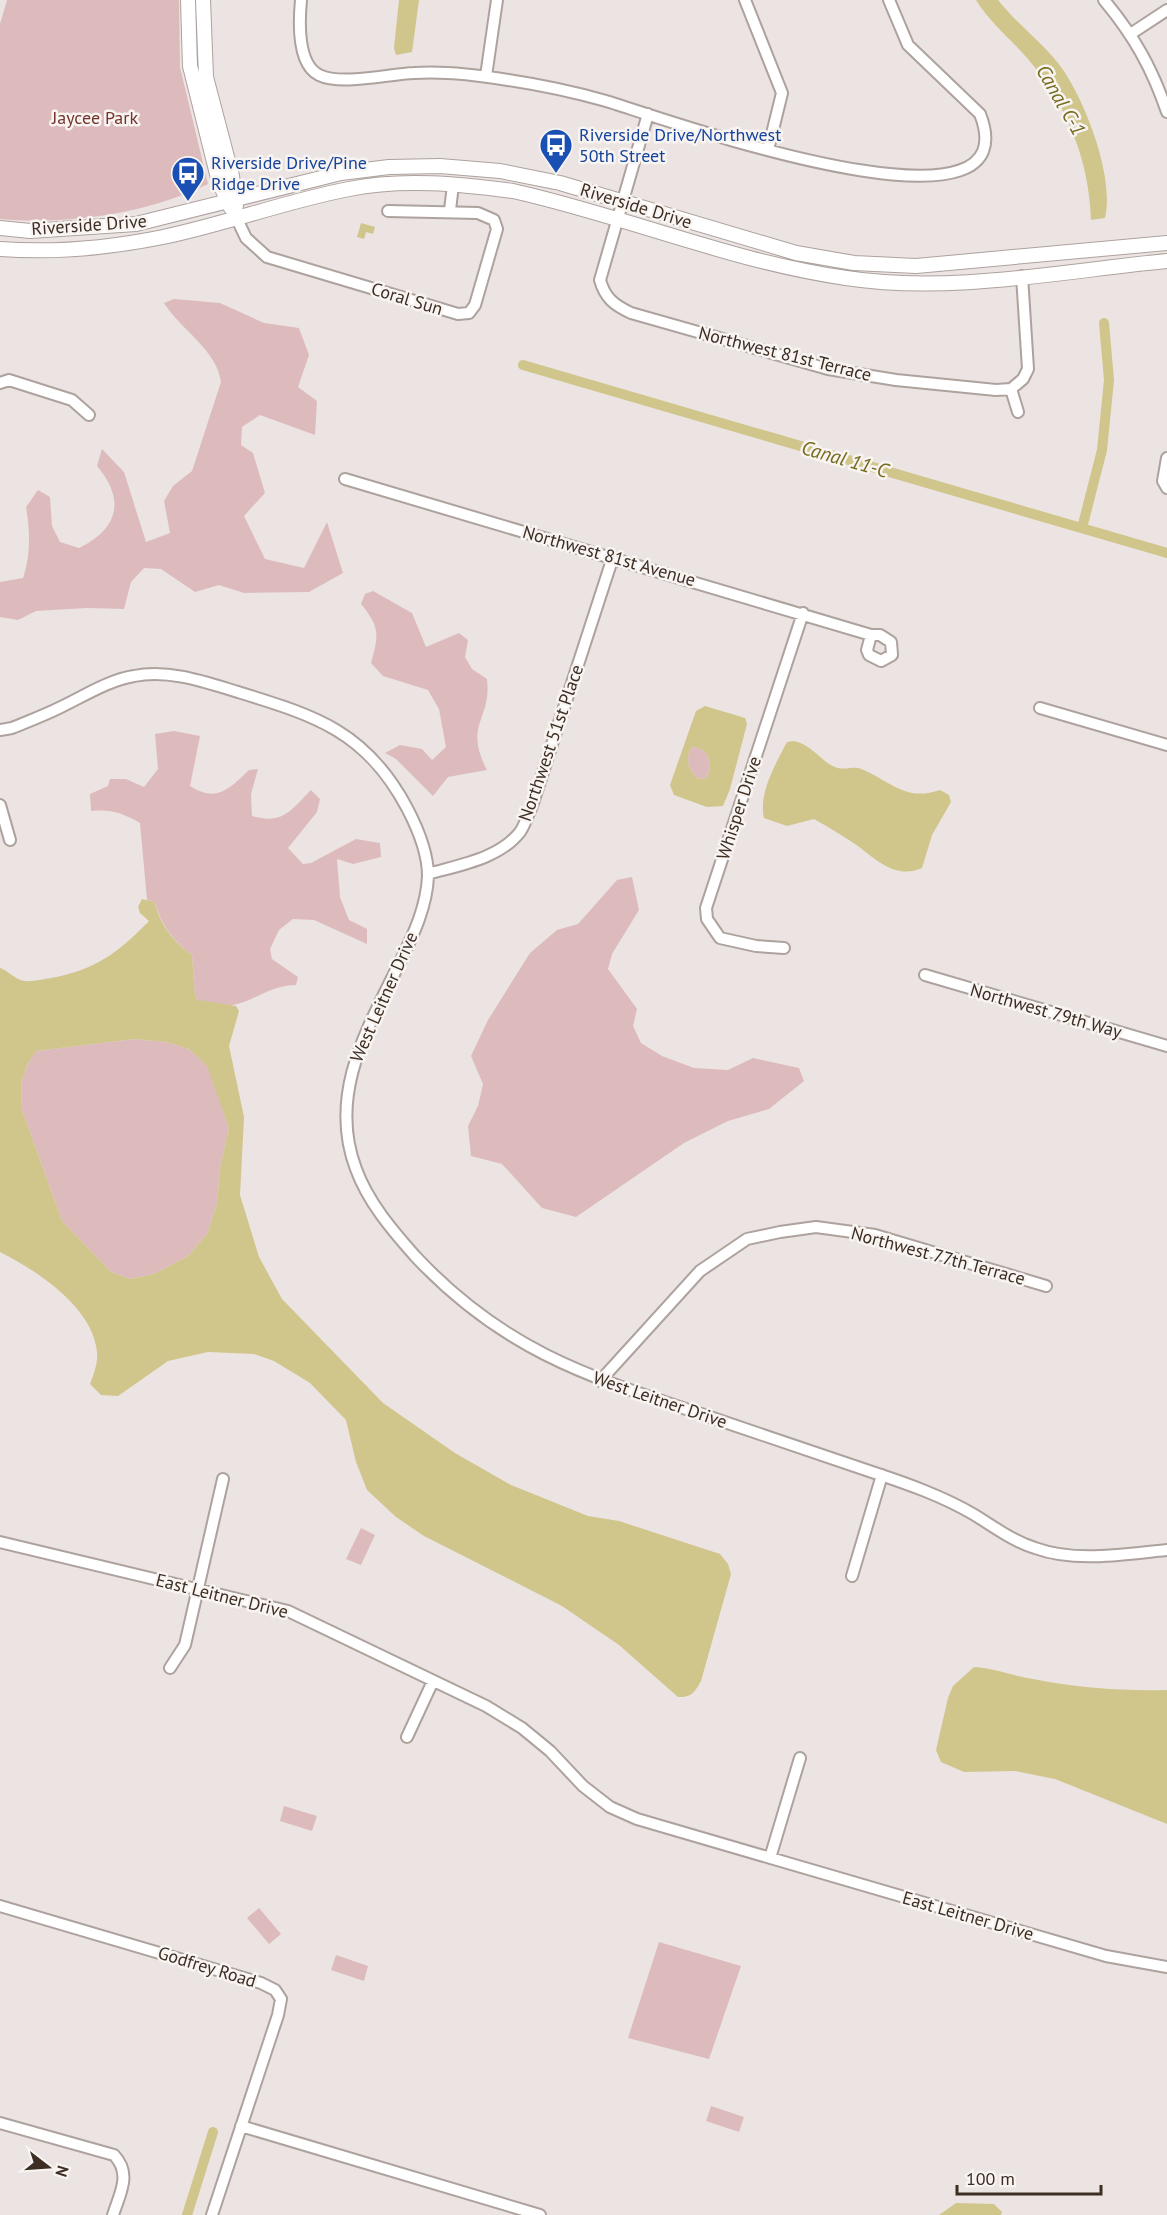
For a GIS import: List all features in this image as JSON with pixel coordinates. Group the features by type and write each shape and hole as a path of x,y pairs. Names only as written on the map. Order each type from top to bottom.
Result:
{"street":[{"path":"188,0 190,66 219,182 232,200"},
{"path":"203,0 207,77 236,218"},
{"path":"301,0 301,40 306,62 318,75 334,80 415,73 486,76 551,87 768,150 853,171 893,175 957,172 969,169 981,158 986,144 986,129 980,114 908,45 889,0"},
{"path":"486,76 497,0"},
{"path":"745,0 782,93 768,150"},
{"path":"1104,0 1132,33 1159,89 1167,112"},
{"path":"1132,33 1167,10"},
{"path":"617,219 648,114"},
{"name":"Riverside Drive","path":"0,228 30,231 136,224 355,171 440,166 523,175 796,253 854,262 916,266 1167,243"},
{"name":"Riverside Drive","path":"0,249 75,249 122,244 165,237 350,189 409,183 453,184 513,191 790,268 848,279 933,283 1167,261"},
{"path":"450,210 453,184"},
{"name":"Coral Sun","path":"236,218 246,238 255,249 267,257 458,314 468,312 475,305 497,229 494,220 488,216 450,210 388,211"},
{"name":"Northwest 81st Terrace","path":"617,219 600,279 604,293 616,306 631,313 828,369 896,380 996,390 1011,388"},
{"path":"1018,412 1011,388 1023,379 1028,369 1022,276"},
{"path":"0,383 9,380 72,400 89,415"},
{"path":"1167,458 1163,481 1167,488"},
{"name":"Northwest 81st Avenue","path":"345,479 872,635"},
{"name":"Northwest 51st Place","path":"428,874 481,858 502,847 520,831 532,806 613,557"},
{"name":"Whisper Drive","path":"784,948 756,946 720,938 707,919 706,908 803,613"},
{"name":"West Leitner Drive","path":"0,730 12,728 130,676 157,674 196,679 306,713 344,734 374,758 397,790 414,820 428,874 423,908 361,1043 350,1073 345,1103 348,1137 355,1167 369,1199 398,1237 441,1284 492,1325 544,1356 600,1381 928,1492 1036,1549 1092,1556 1167,1550"},
{"path":"1040,708 1167,745"},
{"path":"0,805 10,840"},
{"name":"Northwest 79th Way","path":"926,975 1167,1046"},
{"name":"Northwest 77th Terrace","path":"600,1381 700,1271 747,1239 816,1227 859,1232 1046,1286"},
{"path":"852,1576 882,1475"},
{"path":"170,1668 185,1645 222,1479"},
{"name":"East Leitner Drive","path":"0,1542 288,1611 486,1706 522,1728 550,1751 583,1786 610,1807 637,1819 1106,1956 1167,1967"},
{"path":"407,1737 433,1681"},
{"path":"770,1858 801,1758"},
{"name":"Godfrey Road","path":"0,1906 261,1983 275,1990 281,1999 278,2015 212,2215"},
{"path":"0,2123 114,2155 123,2164 125,2176 113,2215"},
{"path":"241,2126 540,2215"}],"green space":[{"name":"Jaycee Park","path":"7,0 179,0 180,67 208,184 159,203 107,215 53,220 0,219 0,24"},
{"path":"174,299 220,303 264,323 299,328 309,355 298,387 317,401 315,435 260,415 242,427 241,445 253,453 265,493 244,516 265,559 304,568 327,522 343,573 309,592 244,593 219,585 195,592 161,569 144,568 131,582 124,609 87,608 36,611 18,620 0,617 0,582 23,578 29,543 26,507 38,490 50,497 52,526 60,542 79,548 102,532 109,523 114,513 114,502 112,490 97,466 102,449 124,472 146,542 170,533 164,501 173,486 192,471 221,382 213,360 164,303"},
{"path":"373,591 412,613 426,647 459,633 468,640 465,657 472,669 487,679 486,704 478,732 478,742 480,755 487,770 448,777 433,796 396,759 385,753 400,745 422,749 432,760 446,747 439,709 428,690 383,676 371,663 376,638 375,625 361,604 365,594"},
{"path":"174,731 200,736 190,786 199,791 222,792 249,770 258,769 251,794 252,816 271,819 286,814 311,790 320,799 317,812 288,848 303,864 311,863 356,839 380,843 381,857 353,864 337,859 340,897 349,920 367,929 367,944 314,920 293,919 279,930 270,949 272,959 298,977 296,985 283,986 239,1004 227,1006 213,1005 198,1000 195,996 192,955 169,932 160,918 155,902 147,900 140,823 116,812 91,811 90,794 108,786 110,779 126,779 144,787 158,769 155,734"},
{"path":"692,747 706,753 710,768 706,778 699,779 690,769 688,756"},
{"path":"632,877 639,910 612,954 608,969 637,1009 633,1026 641,1043 662,1056 694,1068 728,1070 753,1058 799,1068 804,1081 769,1109 728,1121 684,1143 576,1217 542,1208 502,1164 471,1156 468,1126 478,1106 483,1084 471,1056 488,1020 530,953 557,930 578,924 617,880"},
{"path":"134,1039 166,1042 189,1049 208,1066 229,1128 220,1167 217,1204 207,1234 188,1256 154,1274 130,1279 111,1272 62,1221 22,1110 21,1083 27,1065 36,1051"},
{"path":"361,1528 375,1535 361,1565 346,1559"},
{"path":"284,1806 317,1816 312,1831 280,1821"},
{"path":"259,1908 281,1934 269,1944 247,1918"},
{"path":"659,1942 741,1966 709,2059 628,2038"},
{"path":"336,1955 368,1966 364,1981 331,1970"},
{"path":"711,2106 744,2117 739,2132 706,2121"}],"water":[{"path":"399,0 419,0 412,52 396,55 394,48"},
{"path":"976,0 998,0 1051,55 1068,77 1087,116 1101,160 1106,181 1105,218 1091,220 1086,176 1080,155 1065,114 1054,95 1028,59 994,24"},
{"path":"361,223 375,227 373,234 366,232 364,239 357,237"},
{"path":"705,706 745,718 747,724 730,789 723,806 707,807 674,795 670,785 696,711","holes":["692,747 706,753 710,762 706,778 699,779 689,764 688,756"]},
{"path":"787,742 801,743 832,766 843,769 861,769 908,792 928,793 940,790 949,795 951,802 932,835 922,868 912,871 894,870 814,819 787,826 764,818 764,799 769,779"},
{"path":"142,899 155,902 168,932 192,955 195,996 198,1000 236,1006 239,1011 229,1046 244,1117 240,1195 259,1257 282,1299 383,1403 455,1453 511,1485 588,1516 619,1521 720,1554 728,1564 731,1574 701,1681 692,1694 678,1697 619,1645 562,1606 424,1536 396,1517 367,1490 356,1462 346,1420 310,1383 274,1361 254,1354 208,1352 168,1361 118,1396 101,1395 90,1384 97,1352 93,1336 85,1320 74,1305 45,1280 0,1252 0,968 20,980 30,981 67,975 93,965 116,951 149,921 140,913 138,907","holes":["134,1039 166,1042 189,1049 207,1066 229,1128 220,1167 217,1204 207,1234 188,1256 154,1274 130,1279 111,1272 62,1221 22,1110 21,1083 27,1065 36,1051"]},
{"path":"974,1667 1083,1687 1167,1690 1167,1824 1055,1779 1015,1771 964,1772 941,1762 936,1750 948,1698 953,1686"},
{"path":"956,2203 994,2204 1002,2212 1001,2215 939,2215"}],"waterway":[{"name":"Canal C-1","path":"1082,528 1102,450 1109,380 1104,323"},
{"name":"Canal 11-C","path":"523,365 1167,553"},
{"path":"187,2215 213,2132"}],"place":[{"name":"Riverside Drive/Northwest 50th Street","path":"556,174"},
{"name":"Riverside Drive/Pine Ridge Drive","path":"188,202"}]}
